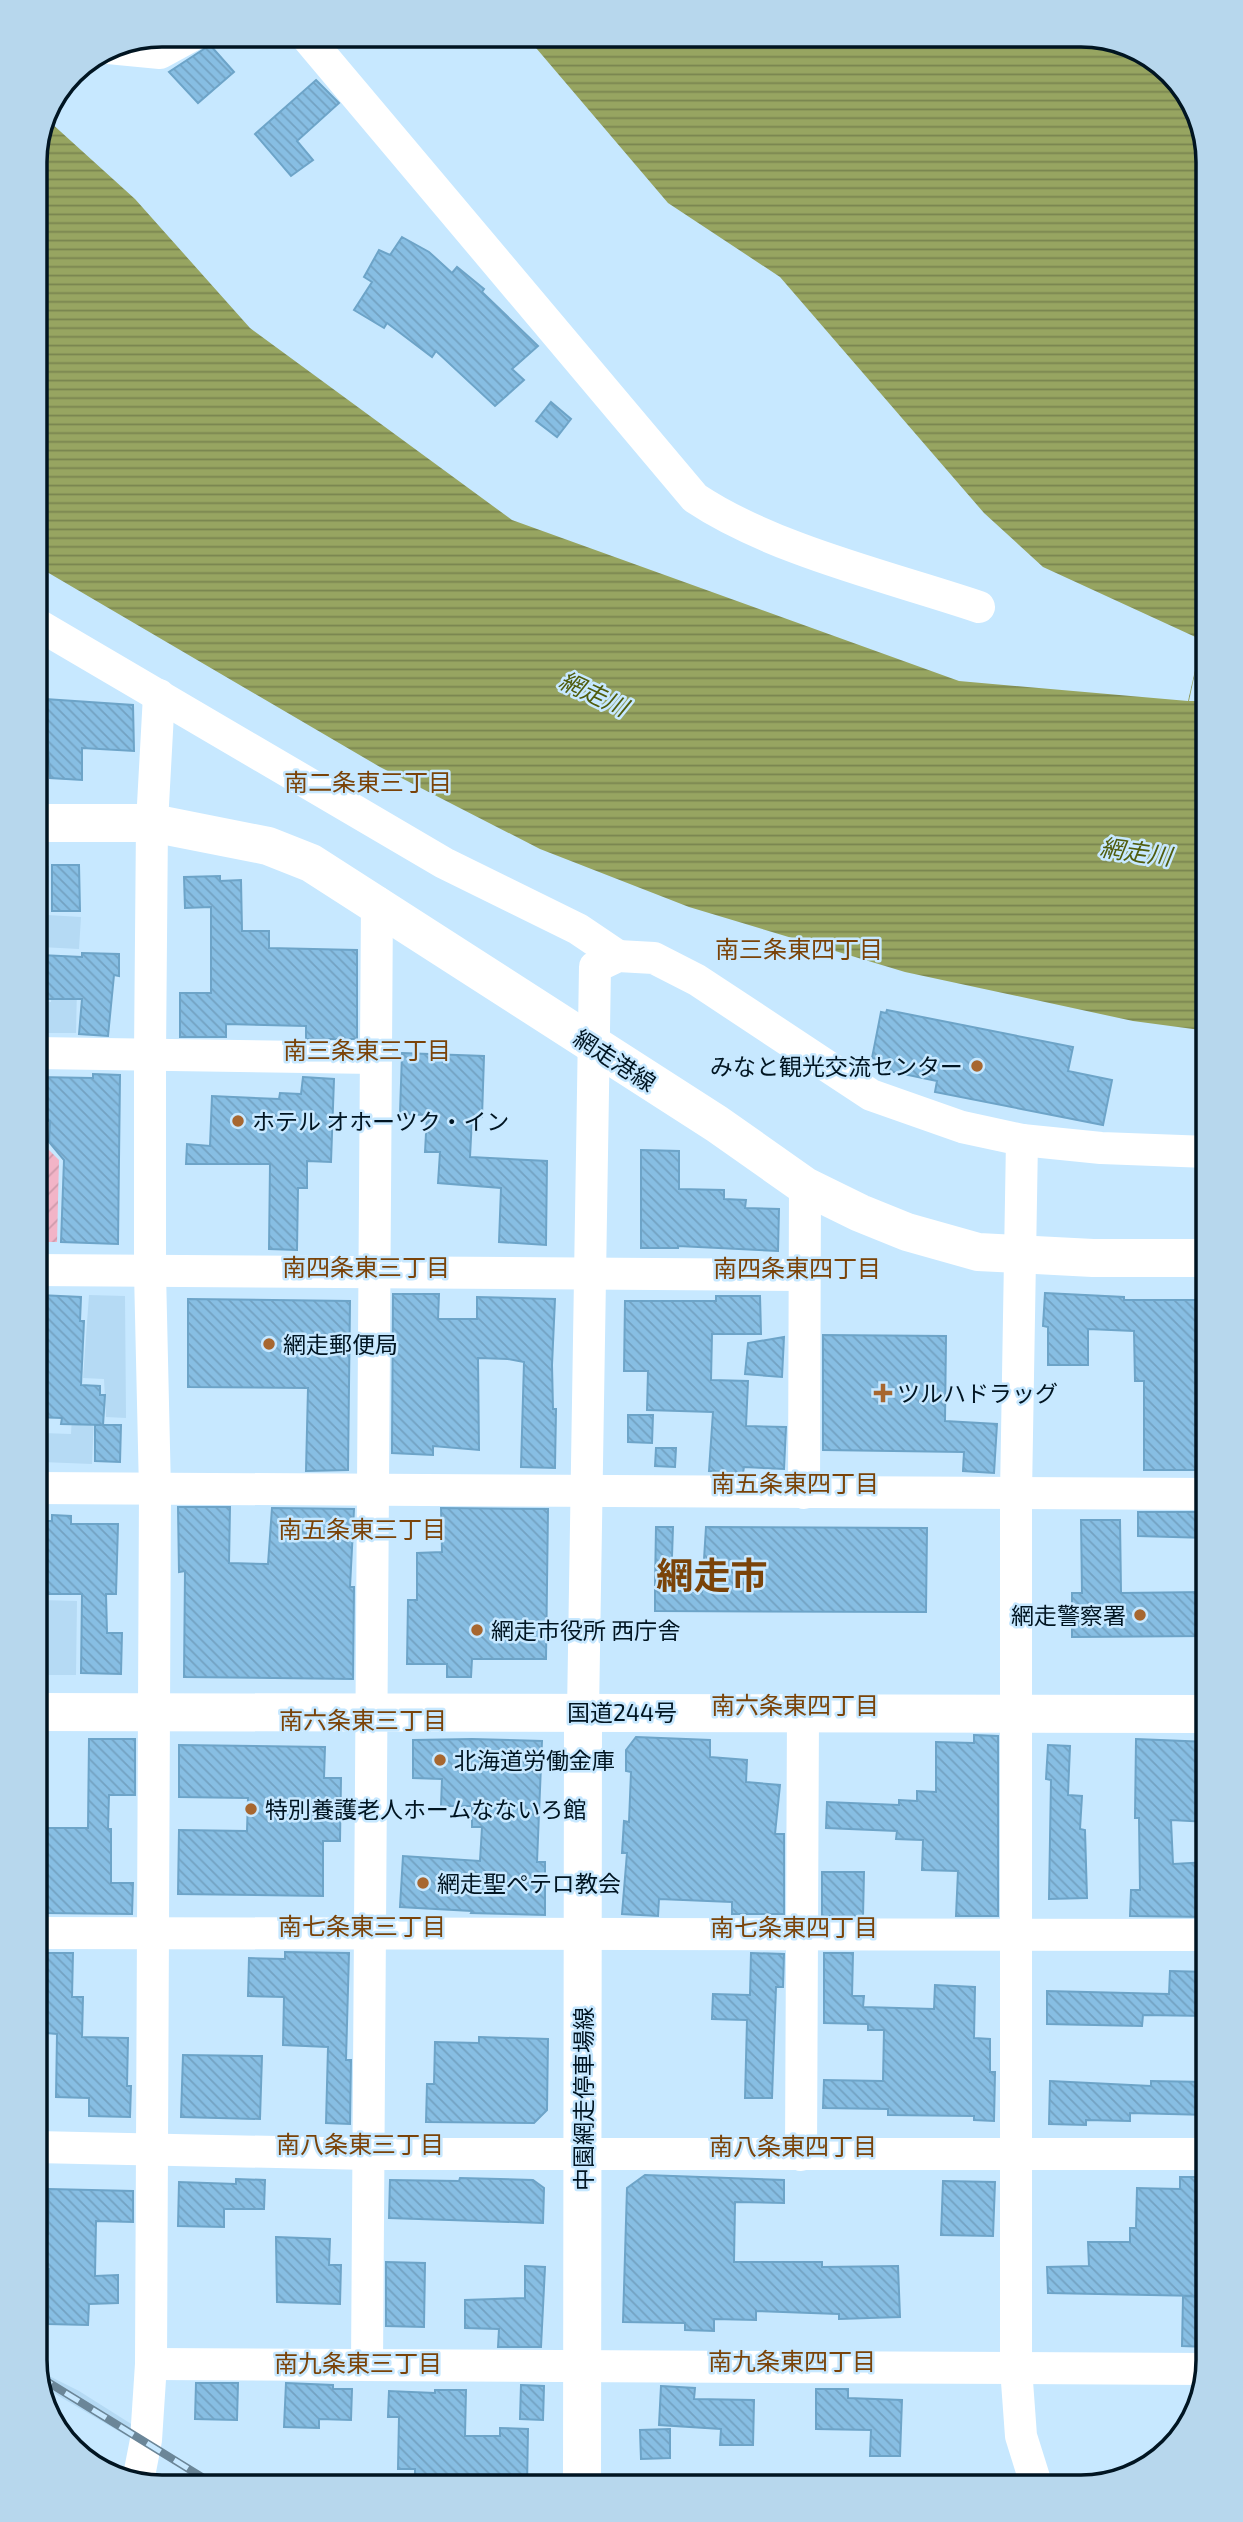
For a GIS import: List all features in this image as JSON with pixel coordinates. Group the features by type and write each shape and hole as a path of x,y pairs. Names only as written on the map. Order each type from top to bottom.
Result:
{"main road":[{"name":"網走港線","path":"47,822 152,823 268,846 311,863 377,902 593,1046 717,1124 805,1186 907,1232 978,1252 1019,1256 1196,1258"},
{"name":"国道244号","path":"47,1712 1196,1714"},
{"name":"中園網走停車場線","path":"582,2475 583,1712"}],"street":[{"path":"135,51 160,53 171,47"},
{"path":"315,47 695,498 733,520 812,551 979,607"},
{"path":"47,630 444,863 578,929 618,956"},
{"path":"140,2473 146,2440 151,2364 155,1491 149,1272 150,1054 152,823 159,695"},
{"path":"367,2365 377,902"},
{"path":"583,1712 594,967 618,956 654,958 870,1095 962,1127 1023,1140 1101,1148 1196,1152"},
{"path":"47,1053 376,1058"},
{"path":"1023,1140 1017,1494 1016,2368 1021,2436 1033,2475"},
{"path":"804,1493 805,1186"},
{"path":"47,1270 374,1275 805,1275"},
{"path":"47,1489 1196,1494"},
{"path":"801,2155 803,1713"},
{"path":"47,1933 1196,1935"},
{"path":"47,2148 152,2152 369,2154 1196,2154"},
{"path":"151,2364 1195,2369"}],"shaded area":[{"path":"47,866 49,866 47,915"},
{"path":"47,915 81,917 79,949 47,947"},
{"path":"52,988 77,988 76,1033 47,1033 47,1002 51,1002"},
{"path":"89,1295 125,1296 126,1418 106,1417 104,1379 83,1378"},
{"path":"72,1416 94,1417 92,1464 47,1462 47,1433 71,1434"},
{"path":"47,1600 77,1601 76,1675 47,1675"},
{"path":"48,2376 79,2391 136,2427 132,2439 52,2392"}],"green space":[{"path":"47,1149 59,1160 57,1242 47,1242"}],"water":[{"path":"535,47 1088,47 1118,53 1151,71 1172,92 1187,118 1194,140 1196,162 1196,637 1043,567 984,513 780,277 668,203"},
{"name":"網走川","path":"54,125 135,199 250,328 512,520 959,681 1188,701 1196,666 1196,1029 1133,1021 905,972 689,907 540,849 380,767 47,572 47,155"}],"pier":[{"path":"1196,668 1196,701 1189,701"}],"building":[{"path":"207,47 212,47 234,72 198,103 169,72"},
{"path":"316,80 339,103 297,141 313,160 291,176 255,134"},
{"path":"402,237 429,252 452,273 457,267 484,289 482,292 538,346 512,369 524,380 495,406 436,351 432,357 387,323 384,328 354,310 372,282 364,277 379,250 390,255"},
{"path":"551,402 571,419 557,437 536,421"},
{"path":"47,699 133,705 134,751 82,748 82,780 50,778"},
{"path":"52,865 79,865 80,911 52,911"},
{"path":"220,876 220,881 241,880 242,931 269,931 269,948 357,950 357,1039 306,1039 306,1026 226,1024 226,1037 180,1037 180,993 211,993 211,907 185,908 184,877"},
{"path":"82,953 119,954 119,976 114,975 108,1036 79,1034 82,999 47,999 47,955 82,957"},
{"name":"みなと観光交流センター","path":"887,1010 1073,1047 1068,1071 1112,1080 1103,1125 935,1092 937,1081 884,1070 886,1061 872,1058 881,1012 886,1013"},
{"path":"402,1053 484,1056 482,1117 472,1118 470,1157 547,1161 546,1245 499,1242 501,1188 438,1183 440,1152 425,1152 427,1115 400,1114"},
{"path":"93,1074 120,1075 118,1244 61,1242 64,1160 49,1142 47,1077 93,1078"},
{"path":"303,1077 334,1079 331,1162 307,1161 307,1188 298,1188 297,1250 269,1249 270,1164 186,1164 187,1144 210,1146 212,1096 279,1099 280,1093 301,1094"},
{"path":"641,1150 679,1151 679,1189 724,1190 724,1199 746,1200 745,1208 779,1209 778,1251 678,1246 641,1248"},
{"path":"1045,1293 1124,1297 1124,1300 1196,1300 1196,1470 1144,1470 1144,1381 1135,1381 1134,1331 1088,1329 1088,1365 1048,1365 1048,1327 1043,1326"},
{"path":"393,1294 439,1294 438,1319 477,1319 477,1297 555,1299 552,1365 553,1409 556,1409 555,1468 521,1467 524,1362 508,1359 478,1358 479,1450 433,1446 433,1455 392,1453"},
{"path":"47,1295 81,1297 80,1321 84,1321 81,1385 100,1386 100,1395 105,1395 103,1425 61,1424 62,1418 47,1417"},
{"path":"716,1296 760,1296 761,1334 712,1334 711,1380 748,1381 746,1426 786,1427 784,1469 744,1467 743,1473 709,1471 713,1412 647,1410 648,1371 624,1371 625,1301 716,1301"},
{"name":"網走郵便局","path":"188,1299 350,1301 348,1470 306,1471 308,1388 188,1387"},
{"name":"ツルハドラッグ","path":"823,1335 946,1336 945,1421 997,1424 994,1473 963,1471 964,1452 823,1450"},
{"path":"784,1337 782,1377 745,1374 748,1343"},
{"path":"628,1415 653,1415 652,1443 628,1442"},
{"path":"95,1425 121,1425 120,1462 95,1461"},
{"path":"656,1448 676,1448 675,1467 655,1466"},
{"path":"178,1507 230,1507 229,1563 268,1564 272,1508 354,1509 350,1587 354,1587 353,1679 184,1677 185,1571 179,1572"},
{"path":"441,1508 548,1509 546,1659 472,1659 471,1677 447,1677 447,1664 407,1664 408,1600 417,1600 417,1553 442,1552"},
{"path":"1138,1512 1196,1512 1196,1538 1138,1536"},
{"path":"52,1515 71,1516 71,1524 118,1524 116,1594 106,1594 107,1633 122,1633 121,1674 81,1673 82,1594 47,1594 47,1521 52,1521"},
{"name":"網走警察署","path":"1081,1520 1120,1520 1121,1593 1196,1592 1196,1636 1072,1637 1072,1593 1082,1593"},
{"path":"656,1527 673,1527 671,1586 655,1585"},
{"path":"706,1527 927,1528 926,1612 655,1611 655,1590 702,1592"},
{"path":"974,1735 998,1736 998,1916 956,1916 958,1871 922,1870 923,1840 896,1839 897,1831 826,1828 827,1802 899,1805 899,1800 917,1801 917,1791 936,1792 936,1742 974,1743"},
{"path":"636,1737 710,1740 710,1757 747,1760 746,1782 780,1785 775,1834 784,1834 784,1914 732,1914 732,1902 659,1899 658,1916 622,1914 627,1853 622,1853 624,1821 629,1822 631,1772 626,1771 626,1750"},
{"path":"89,1739 135,1739 135,1795 109,1795 108,1829 111,1829 111,1883 133,1883 132,1914 47,1913 47,1828 88,1828"},
{"path":"1136,1739 1196,1742 1196,1821 1171,1820 1173,1864 1196,1863 1196,1917 1130,1916 1131,1890 1140,1890 1139,1818 1135,1818"},
{"path":"413,1740 542,1741 537,1862 545,1862 545,1915 400,1907 403,1856 480,1861 482,1827 472,1827 472,1806 441,1806 442,1779 413,1778"},
{"name":"特別養護老人ホームなないろ館","path":"179,1745 325,1747 324,1778 341,1778 340,1841 323,1841 323,1896 178,1894 179,1830 247,1831 248,1798 179,1797"},
{"path":"1048,1745 1070,1746 1068,1795 1082,1796 1080,1829 1085,1830 1087,1898 1049,1899 1051,1780 1046,1779"},
{"path":"822,1872 864,1872 863,1916 822,1916"},
{"path":"285,1952 349,1953 346,2060 351,2060 350,2124 326,2123 328,2047 283,2045 284,1997 248,1996 249,1958 285,1959"},
{"path":"47,1953 73,1953 72,1997 83,1997 82,2037 128,2038 127,2086 131,2086 130,2117 89,2116 89,2098 56,2097 57,2034 47,2033"},
{"path":"751,1953 784,1954 783,1987 776,1987 772,2098 745,2098 747,2020 712,2019 713,1994 750,1995"},
{"path":"824,1953 853,1953 852,1996 864,1996 863,2007 934,2009 935,1985 975,1987 974,2038 990,2039 990,2072 995,2072 994,2121 974,2120 974,2116 888,2115 888,2109 823,2108 824,2080 883,2081 884,2030 868,2030 868,2024 824,2023"},
{"path":"1170,1971 1196,1972 1196,2016 1143,2015 1142,2026 1047,2024 1047,1991 1169,1994"},
{"path":"479,2037 548,2039 547,2110 534,2123 426,2122 427,2084 434,2084 435,2042 479,2043"},
{"path":"183,2055 262,2056 260,2119 181,2117"},
{"path":"1050,2081 1151,2086 1151,2081 1196,2082 1196,2115 1130,2113 1130,2121 1086,2120 1086,2125 1049,2124"},
{"path":"645,2175 784,2180 784,2203 735,2202 734,2262 822,2262 822,2267 898,2266 900,2317 839,2319 839,2314 756,2311 756,2320 714,2319 714,2331 685,2330 685,2323 623,2322 627,2188"},
{"path":"1180,2177 1196,2177 1196,2296 1048,2293 1047,2267 1089,2266 1088,2242 1130,2242 1130,2228 1136,2228 1137,2188 1180,2189"},
{"path":"460,2178 533,2180 544,2188 543,2223 389,2218 390,2180 459,2181"},
{"path":"236,2179 265,2180 264,2209 224,2209 224,2227 178,2226 179,2182 236,2184"},
{"path":"943,2181 995,2182 993,2236 941,2235"},
{"path":"49,2189 133,2191 133,2222 96,2221 95,2276 118,2275 118,2303 89,2304 88,2325 48,2324"},
{"path":"276,2237 330,2239 329,2265 341,2265 340,2304 277,2302"},
{"path":"386,2262 425,2263 424,2327 386,2326"},
{"path":"525,2266 545,2267 541,2347 498,2347 499,2329 465,2328 465,2300 525,2298"},
{"path":"1183,2296 1196,2297 1196,2347 1182,2346"},
{"path":"196,2383 238,2383 237,2420 195,2419"},
{"path":"286,2383 333,2385 333,2389 352,2389 351,2420 319,2419 319,2428 284,2427"},
{"path":"521,2385 544,2386 543,2420 520,2419"},
{"path":"661,2386 695,2388 694,2399 754,2400 753,2445 720,2445 721,2429 659,2425"},
{"path":"816,2389 848,2389 848,2398 902,2400 900,2456 870,2456 871,2430 816,2429"},
{"path":"435,2390 466,2390 465,2436 500,2436 500,2428 528,2429 527,2475 415,2475 415,2469 398,2469 399,2417 388,2417 389,2391 435,2393"},
{"path":"670,2429 670,2458 641,2459 640,2430"}],"railway":[{"path":"49,2383 199,2475"}],"place":[{"name":"みなと観光交流センター","path":"977,1066"},
{"name":"ホテル オホーツク・イン","path":"238,1121"},
{"name":"網走郵便局","path":"269,1344"},
{"name":"ツルハドラッグ","path":"883,1393"},
{"name":"網走警察署","path":"1140,1615"},
{"name":"網走市役所 西庁舎","path":"477,1630"},
{"name":"北海道労働金庫","path":"440,1760"},
{"name":"特別養護老人ホームなないろ館","path":"251,1809"},
{"name":"網走聖ペテロ教会","path":"423,1883"}],"district":[{"name":"南二条東三丁目","path":"368,781"},
{"name":"南三条東四丁目","path":"799,948"},
{"name":"南三条東三丁目","path":"367,1049"},
{"name":"南四条東三丁目","path":"366,1266"},
{"name":"南四条東四丁目","path":"797,1267"},
{"name":"南五条東四丁目","path":"795,1482"},
{"name":"南五条東三丁目","path":"362,1528"},
{"name":"網走市","path":"712,1574"},
{"name":"南六条東四丁目","path":"795,1704"},
{"name":"南六条東三丁目","path":"363,1719"},
{"name":"南七条東三丁目","path":"362,1925"},
{"name":"南七条東四丁目","path":"794,1926"},
{"name":"南八条東三丁目","path":"360,2143"},
{"name":"南八条東四丁目","path":"793,2145"},
{"name":"南九条東四丁目","path":"792,2360"},
{"name":"南九条東三丁目","path":"358,2362"}]}
